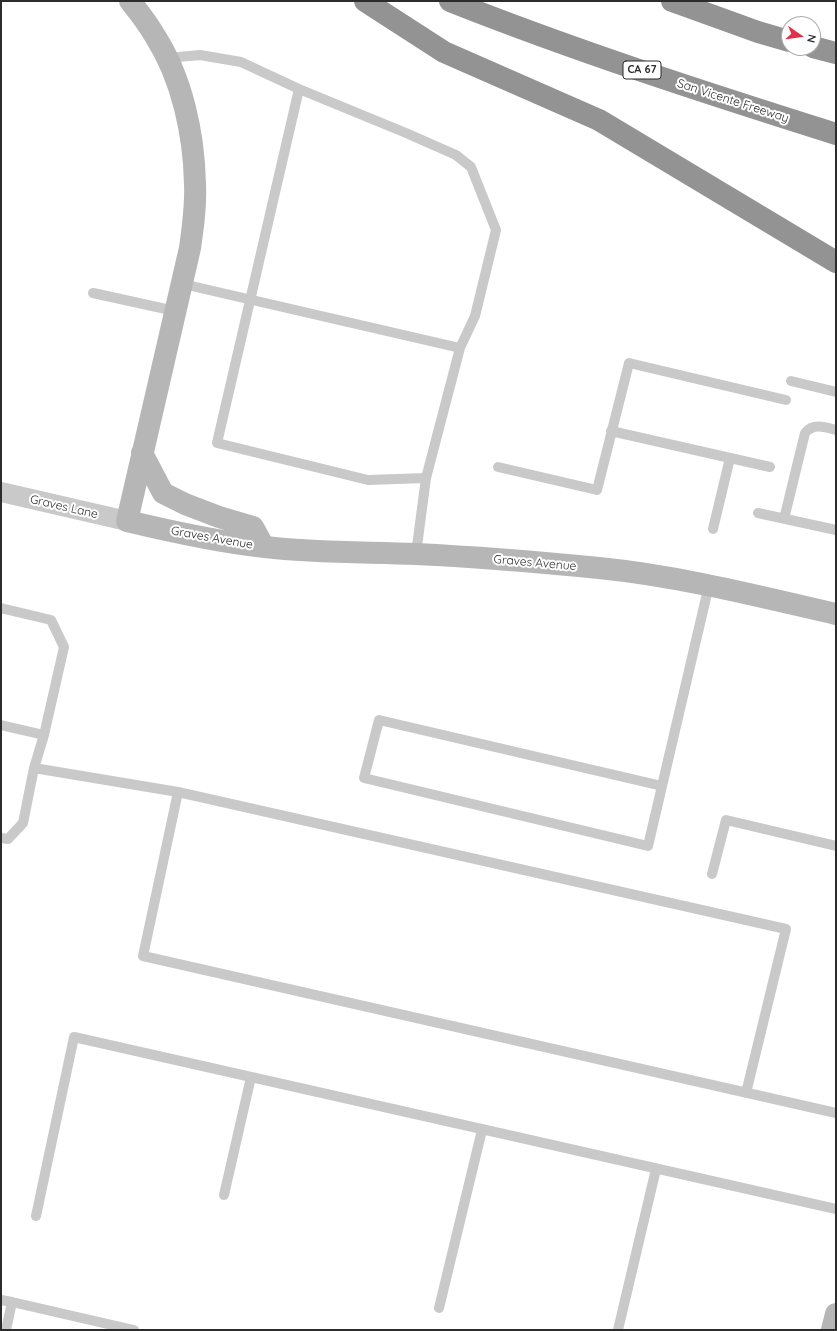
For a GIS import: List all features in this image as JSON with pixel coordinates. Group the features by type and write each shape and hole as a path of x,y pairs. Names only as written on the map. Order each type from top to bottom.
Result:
{"highway":[{"path":"365,1 444,52 599,120 836,262"},
{"name":"San Vicente Freeway","path":"450,1 495,19 703,92 836,134"},
{"path":"672,1 758,32 781,39"},
{"path":"821,49 836,54"}],"main road":[{"path":"127,521 175,311 183,284 190,248 196,185 193,152 182,96 167,58 156,36 130,1"},
{"path":"142,453 163,493 219,517 253,527 264,547"},
{"name":"Graves Avenue","path":"127,521 188,536 303,551 416,554 600,568 709,585 836,614"},
{"path":"832,1330 836,1314"}],"street":[{"name":"Graves Lane","path":"1,492 127,521"}],"lane":[{"path":"167,58 200,55 241,62 299,89 456,155 470,167 496,230 475,316 460,348 426,478 416,554"},
{"path":"299,89 217,442 368,480 426,478"},
{"path":"183,284 460,348"},
{"path":"93,293 175,311"},
{"path":"498,467 597,490 629,363 786,400"},
{"path":"791,381 836,392"},
{"path":"784,519 805,433 813,427 825,427 836,430"},
{"path":"612,431 770,466"},
{"path":"713,529 730,458"},
{"path":"758,513 836,530"},
{"path":"662,786 379,720 364,778 648,846 709,585"},
{"path":"1,608 52,620 64,647 44,735 34,768 23,823 8,839 1,838"},
{"path":"1,725 44,735"},
{"path":"34,768 178,792 786,929 746,1093"},
{"path":"178,792 143,956 836,1113"},
{"path":"712,874 726,820 836,846"},
{"path":"36,1216 74,1037 836,1210"},
{"path":"224,1195 251,1077"},
{"path":"440,1308 482,1130"},
{"path":"618,1330 656,1169"},
{"path":"1,1300 134,1330"},
{"path":"6,1330 12,1302"}]}
